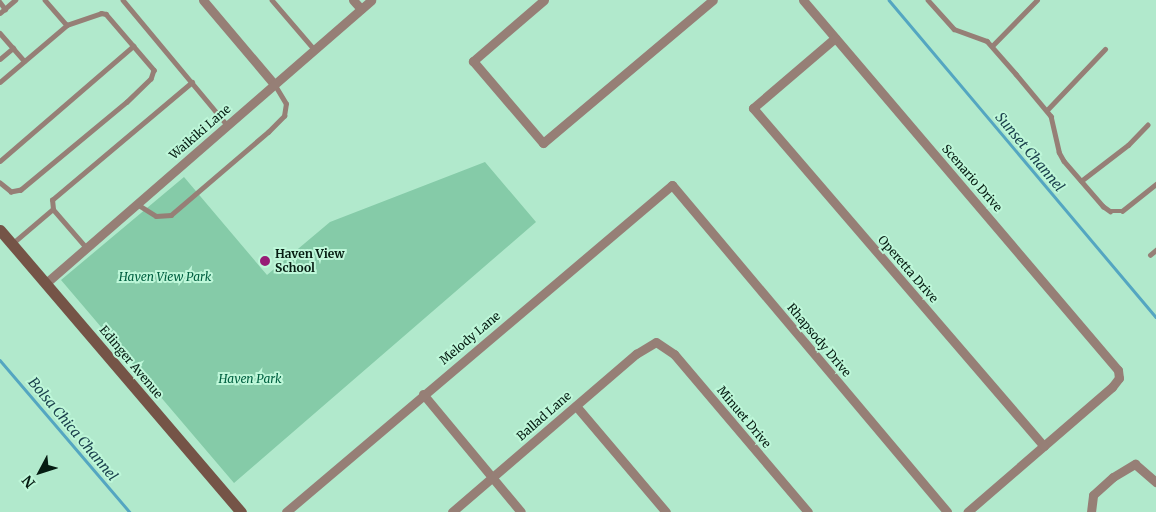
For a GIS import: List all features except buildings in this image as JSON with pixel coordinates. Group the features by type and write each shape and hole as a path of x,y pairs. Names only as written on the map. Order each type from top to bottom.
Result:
{"main road":[{"name":"Edinger Avenue","path":"0,230 241,512"}],"street":[{"path":"203,0 274,84"},
{"path":"353,0 361,9"},
{"name":"Waikiki Lane","path":"46,283 372,0"},
{"path":"544,0 473,61 543,143 713,0"},
{"name":"Scenario Drive","path":"803,0 1112,360 1119,374 1112,387 1044,446"},
{"name":"Operetta Drive","path":"835,38 754,108 1044,446"},
{"name":"Melody Lane","path":"286,512 672,185"},
{"name":"Rhapsody Drive","path":"672,185 947,512"},
{"name":"Ballad Lane","path":"452,512 636,354 656,342"},
{"name":"Minuet Drive","path":"656,342 674,354 808,512"},
{"path":"423,394 521,512"},
{"path":"576,406 666,512"},
{"path":"967,512 1044,446"},
{"path":"1091,512 1093,496 1113,477 1135,464 1152,471 1156,482"}],"lane":[{"path":"45,0 67,25"},
{"path":"123,0 227,125"},
{"path":"272,0 314,49"},
{"path":"929,0 954,29 987,41 1047,110 1053,124 1058,152 1103,206 1110,210 1122,210 1156,184"},
{"path":"992,46 1038,0"},
{"path":"0,13 12,1"},
{"path":"0,2 5,8"},
{"path":"0,82 67,25 101,12 154,70 151,78 21,190 11,192 0,183"},
{"path":"0,33 24,61"},
{"path":"0,161 133,46"},
{"path":"0,59 13,48"},
{"path":"1047,110 1105,50"},
{"path":"86,248 53,209 52,200 192,82"},
{"path":"137,204 156,216 171,215 268,132 284,116 286,104 274,84"},
{"path":"1081,181 1128,145 1147,126"},
{"path":"12,244 53,209"},
{"path":"1150,255 1156,250"}],"green space":[{"name":"Haven Park","path":"485,162 536,222 234,483 61,280 184,177 267,275 330,222"}],"waterway":[{"name":"Sunset Channel","path":"889,0 1156,317"},
{"name":"Bolsa Chica Channel","path":"0,360 130,512"}],"place":[{"name":"Haven View School","path":"265,261"}],"park label":[{"name":"Haven View Park","path":"165,277"}]}
